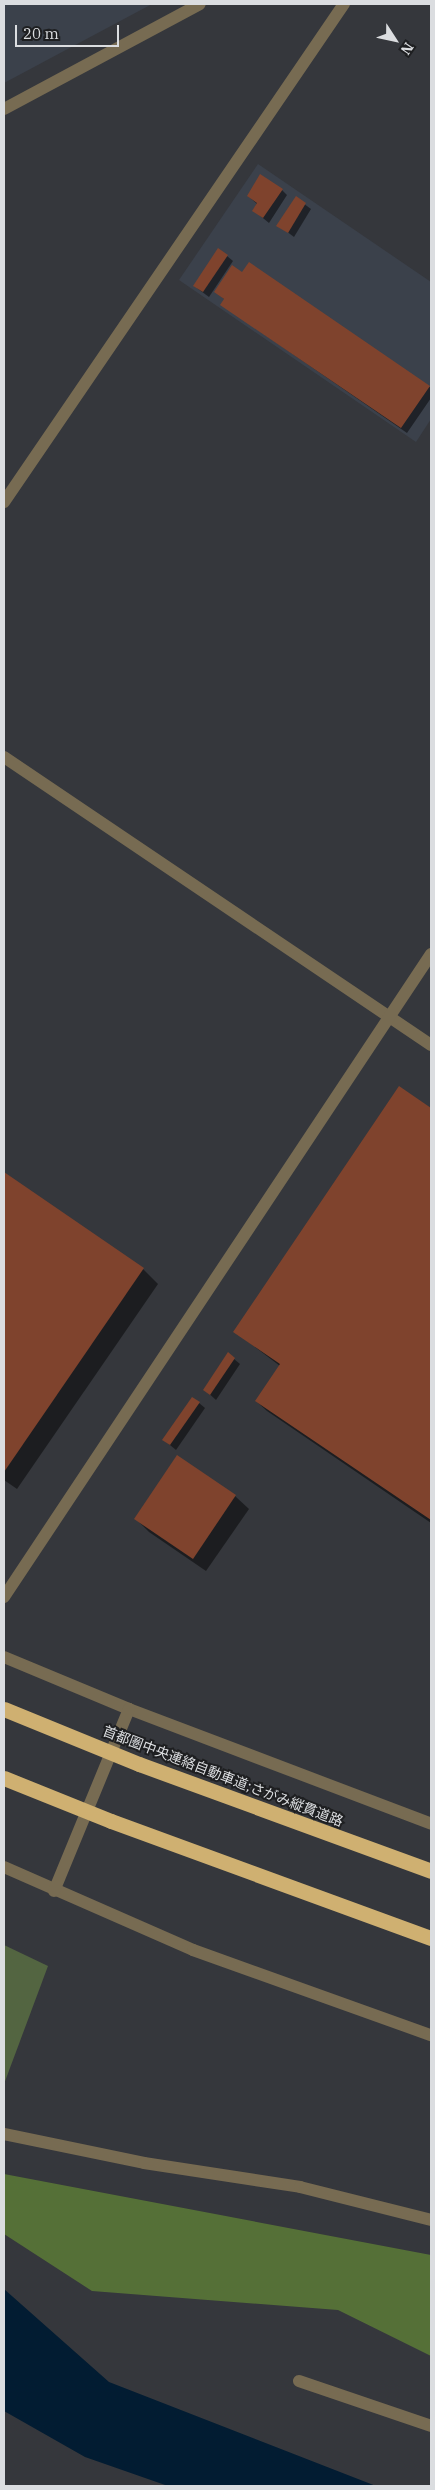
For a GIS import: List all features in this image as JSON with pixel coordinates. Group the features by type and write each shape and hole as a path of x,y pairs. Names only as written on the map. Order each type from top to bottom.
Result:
{"highway":[{"name":"首都圏中央連絡自動車道;さがみ縦貫道路","path":"4,1709 139,1764 431,1871"},
{"path":"4,1778 111,1821 431,1938"}],"street":[{"path":"4,109 200,4"},
{"path":"4,502 344,4"},
{"path":"4,757 431,1045"},
{"path":"4,1597 431,954"},
{"path":"4,1657 129,1709 431,1824"},
{"path":"54,1890 129,1709"},
{"path":"4,1867 193,1950 431,2035"},
{"path":"4,2134 144,2162 300,2187 431,2220"},
{"path":"299,2381 431,2426"}],"shaded area":[{"path":"4,4 152,4 4,83"},
{"path":"258,164 431,282 431,419 416,442 179,280"}],"green space":[{"path":"4,1945 48,1966 4,2084"},
{"path":"4,2174 431,2255 431,2356 338,2310 92,2291 4,2234"}],"water":[{"path":"4,2289 109,2382 376,2486 168,2486 85,2457 4,2411"}],"building":[{"path":"260,174 283,189 263,218 252,211 257,203 247,196"},
{"path":"296,196 306,203 288,233 276,226"},
{"path":"218,248 228,255 203,292 193,286"},
{"path":"249,262 430,386 401,428 220,305 224,299 214,292 232,265 242,272"},
{"path":"399,1086 431,1108 431,1520 255,1401 280,1364 233,1332"},
{"path":"4,1172 144,1268 4,1472"},
{"path":"228,1352 235,1358 210,1395 203,1390"},
{"path":"192,1397 200,1402 170,1445 162,1440"},
{"path":"177,1455 236,1495 193,1559 134,1519"}]}
